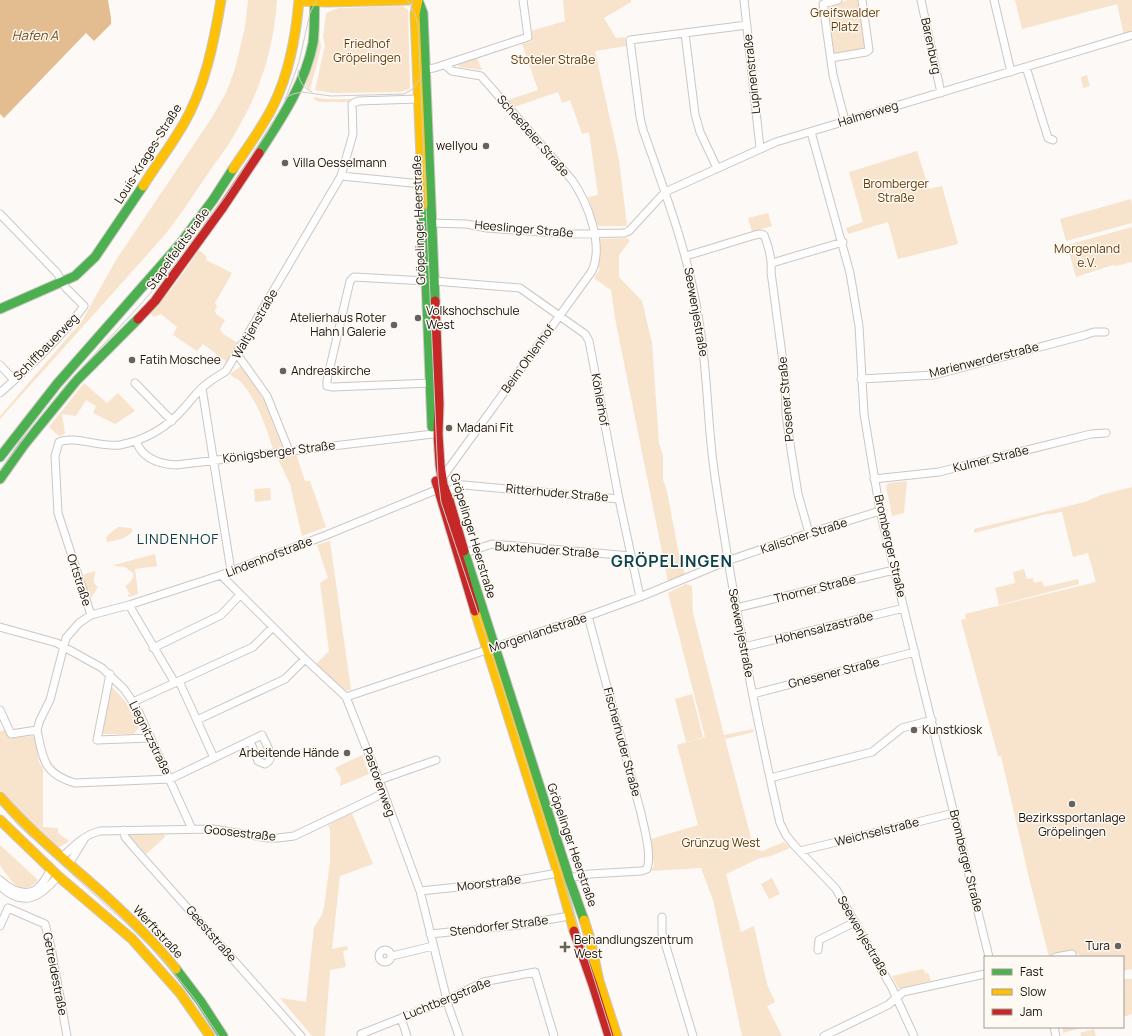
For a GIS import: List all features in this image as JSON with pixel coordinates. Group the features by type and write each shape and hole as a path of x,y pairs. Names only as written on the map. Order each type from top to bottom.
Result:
{"main road":[{"name":"Louis-Krages-Straße","path":"0,309 76,276 96,257 173,141 192,107 201,86 214,42 221,0"},
{"path":"300,1 408,0"},
{"name":"Gröpelinger Heerstraße","path":"418,0 423,13 431,382 435,474 443,487 465,553 491,648 558,873 569,916 609,1036"},
{"name":"Gröpelinger Heerstraße","path":"418,0 415,14 418,99 422,184 428,223"},
{"name":"Stapelfeldtstraße","path":"0,457 57,384 180,244 213,200 274,104 285,77 293,50 300,1"},
{"name":"Stapelfeldtstraße","path":"0,479 24,445 77,380 129,329 155,300 228,200 284,114 303,77 313,42 315,1"},
{"name":"Gröpelinger Heerstraße","path":"430,281 439,397 438,421 443,487 473,605 491,648 587,927 599,981 617,1036"},
{"path":"0,797 18,817 62,857 51,869 0,820"},
{"name":"Werftstraße","path":"62,857 122,911 157,946 188,983 223,1036"},
{"path":"58,876 69,864"},
{"name":"Werftstraße","path":"51,869 132,939 180,993 210,1036"}],"street":[{"path":"424,69 445,65 528,37 523,0"},
{"name":"Lupinenstraße","path":"744,0 760,148"},
{"path":"838,0 822,4 833,75 845,121"},
{"path":"831,58 866,52 869,50 862,0"},
{"name":"Barenburg","path":"921,0 941,93"},
{"path":"994,0 1011,72"},
{"path":"717,168 700,132 695,114 685,33 747,25"},
{"name":"Seewenjestraße","path":"685,33 630,40 643,130 686,256 693,287 702,340 712,455 727,561 780,823 786,835 800,852 836,888 892,988 914,1036"},
{"name":"Halmerweg","path":"624,233 629,231 665,192 760,148 1132,35"},
{"name":"Scheeßeler Straße","path":"445,65 452,71 481,76 580,191 595,234"},
{"path":"1026,67 1048,138 1052,140"},
{"name":"Waltjenstraße","path":"63,440 115,445 136,441 157,432 172,421 202,388 226,371 341,176 353,134 352,104 358,101 418,99"},
{"name":"Bromberger Straße","path":"811,132 843,242 850,272 858,325 864,414 880,511 989,956"},
{"path":"341,176 422,184"},
{"path":"0,214 57,273 62,281"},
{"name":"Heeslinger Straße","path":"428,223 466,224 487,228 570,234 624,233"},
{"name":"Beim Ohlenhof","path":"443,487 466,445 592,272 595,265 595,234"},
{"name":"Posener Straße","path":"686,256 760,234 764,236 766,240 772,263 771,272 785,378 786,414 791,450 798,494 808,533"},
{"path":"772,263 843,242"},
{"name":"Köhlerhof","path":"431,382 327,386 326,380 350,281 354,277 520,288 585,334 589,341 618,499"},
{"name":"Schiffbauerweg","path":"0,393 48,348 74,320 84,306 66,288 62,281"},
{"name":"Marienwerderstraße","path":"861,379 934,375 1085,334 1106,332"},
{"path":"237,354 267,396 289,451"},
{"path":"0,365 14,380"},
{"path":"135,383 172,421"},
{"path":"202,388 231,571"},
{"name":"Kulmer Straße","path":"874,479 939,472 1091,434 1106,433"},
{"name":"Königsberger Straße","path":"136,441 138,447 144,454 154,460 161,463 176,465 433,434"},
{"name":"Ortstraße","path":"38,730 40,720 50,700 66,638 79,623 91,615 58,513 55,456 59,442 63,440"},
{"name":"Ritterhuder Straße","path":"443,487 464,485 618,499 640,597"},
{"name":"Lindenhofstraße","path":"91,615 129,605 231,571 319,538 443,487"},
{"name":"Kalischer Straße","path":"727,561 808,533 880,511"},
{"name":"Buxtehuder Straße","path":"465,553 492,544 631,556"},
{"name":"Morgenlandstraße","path":"346,697 588,616 640,597 727,561"},
{"name":"Thorner Straße","path":"736,608 894,570"},
{"name":"Pastorenweg","path":"220,575 346,697 384,792 420,891 447,1000 459,1036"},
{"path":"153,648 221,615 240,595"},
{"path":"129,605 153,648 177,682 197,720 214,758"},
{"name":"Hohensalzastraße","path":"744,648 904,608"},
{"name":"Fischerhuder Straße","path":"569,878 590,874 641,871 647,869 649,859 641,813 588,616"},
{"name":"Liegnitzstraße","path":"0,627 57,642 88,659 110,674 134,702 192,829"},
{"path":"134,702 253,647 273,627"},
{"name":"Gnesener Straße","path":"753,694 915,652"},
{"path":"197,720 285,679 305,658"},
{"path":"110,674 97,740 151,738"},
{"path":"0,710 10,734 38,730 44,761 54,772 66,780 75,783 170,780 214,758 250,741 262,736 271,754 271,759 265,764 258,760 250,741"},
{"path":"770,778 872,752 902,728 932,720"},
{"path":"379,780 436,760"},
{"name":"Goosestraße","path":"62,857 78,841 100,831 213,829 253,836 278,838 294,836 384,792"},
{"name":"Weichselstraße","path":"800,852 954,813"},
{"name":"Geeststraße","path":"124,830 125,836 136,850 301,1036"},
{"path":"69,864 87,836"},
{"path":"0,880 13,890 29,892 38,888 51,869"},
{"name":"Moorstraße","path":"420,891 507,882 558,873"},
{"path":"0,886 15,897 34,897 47,889 58,876"},
{"name":"Getreidestraße","path":"0,926 8,908 45,924 51,948 67,1036"},
{"name":"Stendorfer Straße","path":"430,934 519,925 569,916"},
{"path":"662,917 662,933 693,1036"},
{"path":"818,950 819,940 855,922"},
{"path":"392,956 433,946"},
{"path":"1061,956 1072,954"},
{"name":"Luchtbergstraße","path":"361,1035 447,1000 483,982 535,972 554,1036"},
{"path":"824,1036 888,1005 903,992 984,974"},
{"path":"401,1018 407,1036"}],"green space":[{"path":"248,0 277,0 273,35 264,70 258,86 243,119 231,140 163,237 0,419 0,416 82,321 116,260 211,119 226,93 235,69 245,27"},
{"name":"Stoteler Straße","path":"563,0 631,0 631,2 604,18 616,38 625,37 626,46 595,51 619,160 627,226 599,226 597,224 588,197 598,195 589,132 582,134 570,100 562,103 558,92 514,107 508,100 538,90 522,44 532,41 531,31 565,21"},
{"name":"Greifswalder Platz","path":"848,0 859,0 866,48 834,55 826,7"},
{"path":"1015,0 1132,0 1132,32 1124,35 1117,4 1022,29"},
{"name":"Friedhof Gröpelingen","path":"403,6 408,10 410,89 400,92 332,93 315,90 325,45 323,37 326,13 339,8"},
{"path":"319,34 321,47 310,90 306,87 306,83"},
{"path":"477,58 482,70 460,67 458,65 459,63"},
{"path":"1087,75 1090,86 1083,88 1081,77"},
{"path":"313,97 325,99 353,99 351,102 320,102 315,100"},
{"name":"Bromberger Straße","path":"917,151 929,189 942,186 958,244 898,259 888,222 848,234 846,228 863,222 849,172"},
{"path":"1131,199 1132,223 1066,241 1060,219"},
{"path":"768,213 772,226 752,232 748,218"},
{"name":"Morgenland e.V.","path":"1132,227 1132,262 1116,266 1113,265 1076,277 1067,245"},
{"path":"627,238 630,241 619,255 619,277 642,301 652,343 659,444 663,455 663,480 667,491 680,560 685,574 668,582 615,318 611,290 594,278 600,269 597,267 599,239"},
{"path":"199,250 207,257 206,260 232,273 215,303 217,307 215,310 216,314 225,320 220,329 223,334 238,343 227,362 203,344 197,351 173,335 177,327 161,314 154,317 150,313 170,291"},
{"path":"241,366 264,400 282,447 273,449 264,422 251,396 240,381 230,374"},
{"path":"84,383 107,403 118,393 135,411 115,424 93,413 96,406 86,400 76,416 62,414 65,434 59,436 49,427"},
{"path":"296,454 305,481 310,481 326,527 302,536 290,484 277,457"},
{"path":"907,481 904,513 892,516 886,486 889,483"},
{"name":"Bezirkssportanlage Gröpelingen","path":"1132,487 1132,969 1124,971 1124,956 1080,956 1076,953 1075,950 1049,956 1001,756 998,756 961,620 966,619 965,614 1096,582 1088,553 1073,557 1062,512 1043,515 974,533 974,529 1085,502 1101,495"},
{"path":"270,488 271,500 255,502 254,489"},
{"path":"118,527 132,528 132,532 120,539 107,542 106,538"},
{"path":"330,541 351,690 344,690 316,664 329,651 320,583 328,578 317,545"},
{"path":"155,554 157,566 135,569 138,594 129,597 127,596 130,594 125,586 131,581 133,573 125,567 114,565"},
{"path":"1024,569 1027,579 1033,578 1034,583 1042,581 1044,587 1078,579 1079,584 999,605 995,588 1015,583 1013,572"},
{"path":"95,571 94,583 98,587 91,598 88,595 82,575"},
{"name":"Grünzug West","path":"686,584 692,586 693,613 724,735 753,729 754,732 725,739 754,849 762,851 784,842 790,848 771,856 760,858 726,874 741,932 754,926 767,984 775,1002 767,1006 782,1036 742,1036 713,900 701,868 651,871 654,866 651,839 698,825 677,745 705,737 668,593"},
{"path":"111,686 125,701 139,727 134,734 102,734"},
{"path":"692,694 703,737 686,742 675,699"},
{"path":"5,730 7,735 11,738 32,736 35,738 39,762 43,768 43,827 58,828 58,833 69,841 58,848 16,810 0,790 0,731"},
{"path":"362,755 369,774 340,786 341,778 335,768"},
{"path":"352,813 373,864 340,876 332,949 347,946 348,950 343,951 346,967 330,970 325,1036 312,1036 280,998 306,1002 314,927 322,915 324,907 330,862 330,830 328,825"},
{"path":"164,834 165,837 146,854 129,835"},
{"path":"0,845 38,880 34,884 29,887 21,888 10,880 0,864"},
{"path":"772,878 780,894 769,899 761,884"},
{"path":"922,969 926,974 928,973 931,981 898,988 892,976"},
{"path":"1124,979 1132,979 1132,1014 1124,1017"},
{"path":"1062,1028 1080,1028 1063,1033"},
{"path":"1094,1029 1096,1036 1081,1036 1080,1033"}],"water":[{"name":"Hafen A","path":"0,0 108,0 111,18 111,24 94,41 86,33 4,118 0,114"}],"tram line":[{"path":"0,471 33,426 66,385 175,265 225,197 268,131 284,103 299,62 310,13 318,0"},
{"path":"407,0 415,14 418,25 438,477 441,502 500,679 612,1036"},
{"path":"298,70 302,83 312,92"},
{"path":"285,98 302,92 331,96 404,94 413,89 420,78"},
{"path":"0,804 18,825 162,958 194,998 219,1036"}],"traffic: fast":[{"path":"259,153 291,101 304,73 313,43 315,0"},
{"path":"418,0 423,13 435,301"},
{"path":"0,457 57,384 180,244 213,200 233,169"},
{"path":"0,309 75,276 95,257 143,186"},
{"path":"423,205 432,427"},
{"path":"0,479 24,445 77,380 138,319"},
{"path":"464,551 569,878 584,920"},
{"path":"176,969 201,1002 223,1036"}],"traffic: slow":[{"path":"143,186 191,111 208,64 221,0"},
{"path":"233,169 265,121 280,92 291,53 299,0"},
{"path":"299,1 327,2 408,0"},
{"path":"418,0 415,14 423,205"},
{"path":"475,611 558,873 574,931"},
{"path":"0,797 39,837 126,915 152,941 176,969"},
{"path":"0,820 58,876 132,939 180,993 210,1036"},
{"path":"584,920 590,939 599,981 617,1036"}],"traffic: jam":[{"path":"138,319 155,301 223,207 259,153"},
{"path":"435,301 440,465 443,485 464,551"},
{"path":"436,481 475,611"},
{"path":"574,931 609,1036"}],"place":[{"name":"wellyou","path":"486,146"},
{"name":"Villa Oesselmann","path":"285,163"},
{"name":"Volkshochschule West","path":"418,318"},
{"name":"Atelierhaus Roter Hahn I Galerie","path":"394,325"},
{"name":"Fatih Moschee","path":"132,360"},
{"name":"Andreaskirche","path":"283,371"},
{"name":"Madani Fit","path":"449,428"},
{"name":"Kunstkiosk","path":"914,730"},
{"name":"Arbeitende Hände","path":"347,753"},
{"name":"Bezirkssportanlage Gröpelingen","path":"1072,804"},
{"name":"Tura","path":"1118,946"},
{"name":"Behandlungszentrum West","path":"565,947"}],"district":[{"name":"LINDENHOF","path":"178,539"},
{"name":"GRÖPELINGEN","path":"672,561"}]}
